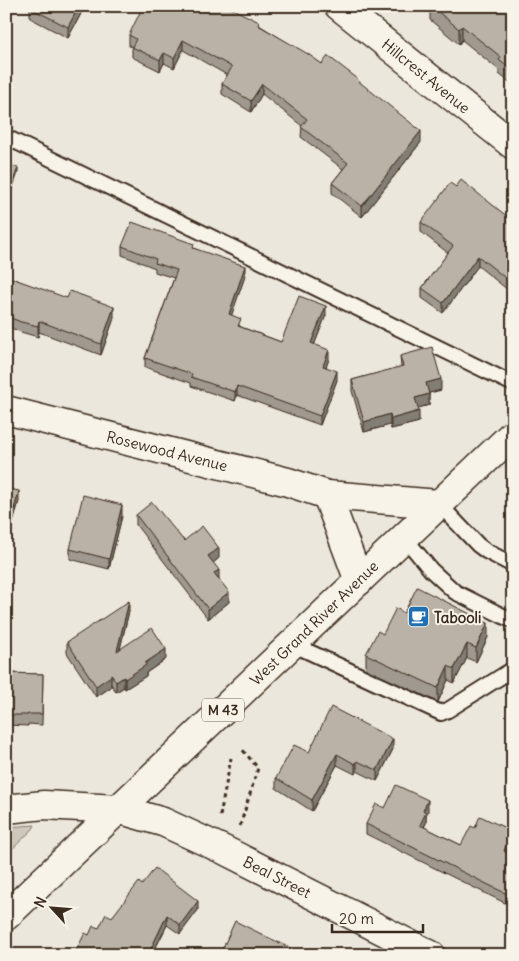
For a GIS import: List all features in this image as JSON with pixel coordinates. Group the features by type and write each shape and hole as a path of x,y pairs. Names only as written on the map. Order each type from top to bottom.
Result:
{"street":[{"name":"Hillcrest Avenue","path":"339,6 513,145"},
{"name":"Rosewood Avenue","path":"6,410 288,482 327,494 439,504"},
{"name":"West Grand River Avenue","path":"6,916 513,434"},
{"path":"327,494 359,580"},
{"name":"Beal Street","path":"6,809 44,805 118,809 163,822 224,850 431,955"}],"lane":[{"path":"6,137 513,384"},
{"path":"439,504 478,545 513,565"},
{"path":"404,537 431,570 455,592 513,621"},
{"path":"292,644 440,712 448,710 513,669"}],"path":[{"path":"239,828 258,768 241,748"},
{"path":"220,819 231,758"}],"shaded area":[{"path":"35,825 33,829 6,855 6,827"}],"building":[{"path":"31,6 79,6 68,27 30,8"},
{"path":"143,6 227,6 259,22 258,25 322,64 328,56 421,131 362,206 332,183 348,163 301,127 307,119 262,84 251,101 222,84 232,67 183,40 174,58 164,53 160,60 132,47 136,39 129,35"},
{"path":"431,6 513,6 513,71 499,60 501,57 462,26 459,29"},
{"path":"6,163 18,168 7,197 6,197"},
{"path":"461,180 513,221 513,284 478,256 443,303 422,288 453,246 421,222 450,183 456,187"},
{"path":"132,222 194,244 193,248 245,266 229,314 241,319 238,326 281,342 299,296 326,306 311,343 329,350 323,366 337,371 320,416 237,386 235,392 191,377 192,374 145,358 177,270 155,263 156,259 122,246"},
{"path":"6,276 67,298 70,291 114,307 101,344 39,321 38,326 6,316"},
{"path":"432,347 441,379 426,383 429,394 415,398 419,411 391,419 390,414 364,422 352,380 403,366 400,356"},
{"path":"6,488 19,491 8,531 6,531"},
{"path":"83,495 122,505 109,559 70,549"},
{"path":"152,502 184,541 202,526 219,548 208,556 219,570 214,573 229,592 208,609 136,515"},
{"path":"417,587 488,623 476,648 467,644 454,669 448,666 438,688 366,654 378,631 383,634 396,608 404,613"},
{"path":"129,601 117,651 152,628 166,649 125,679 124,677 116,682 111,674 111,676 96,686 67,642"},
{"path":"6,673 43,674 42,714 6,715"},
{"path":"331,707 393,739 377,770 357,761 355,764 337,754 312,800 276,778 294,745 309,752"},
{"path":"396,785 428,800 423,811 426,812 420,825 461,845 471,826 475,828 480,816 512,831 504,851 513,855 513,897 366,824 376,804 385,808"},
{"path":"155,868 198,901 180,925 167,915 148,955 74,955 85,933 89,935 93,926 99,928 106,914 112,917 139,882 142,885"},
{"path":"235,921 304,955 232,955 222,950"}],"place":[{"name":"Tabooli","path":"418,617"}]}
